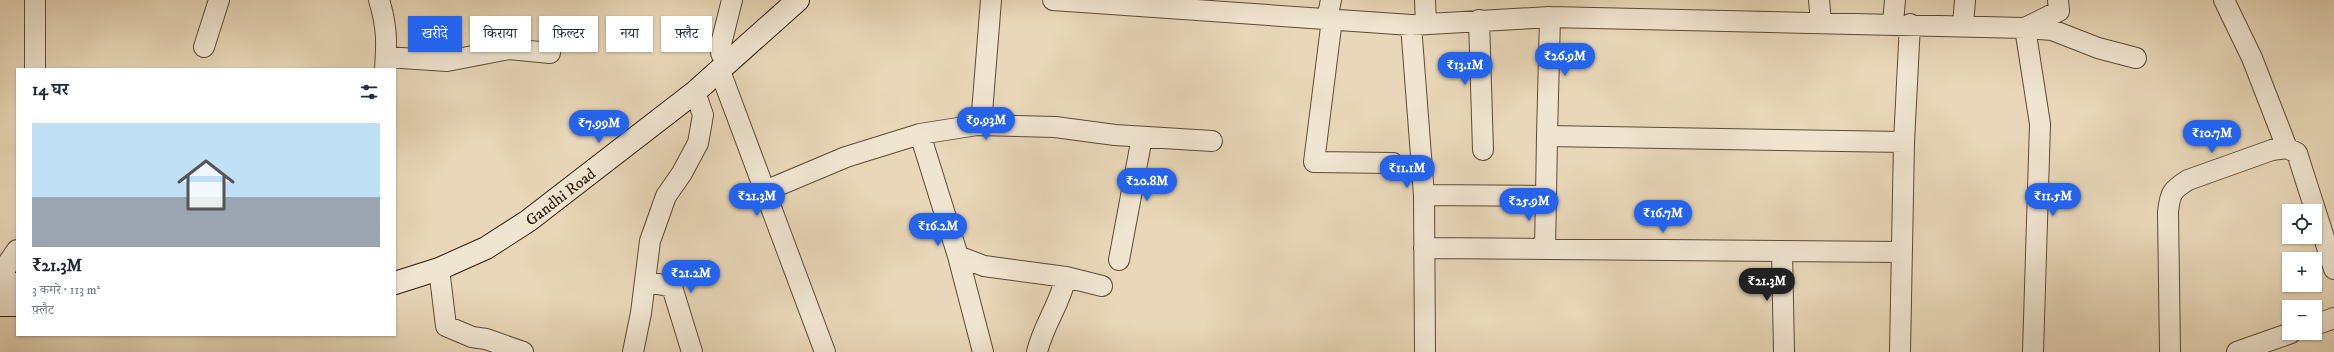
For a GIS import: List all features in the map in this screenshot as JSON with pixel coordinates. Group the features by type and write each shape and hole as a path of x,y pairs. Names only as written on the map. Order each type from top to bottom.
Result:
{"main road":[{"name":"Gandhi Road","path":"396,283 439,269 486,248 528,221 695,92 724,68 798,0"},
{"path":"0,284 16,284"},
{"path":"0,305 16,305"}],"street":[{"path":"35,0 35,68"},
{"path":"204,47 219,0"},
{"path":"379,0 386,20 386,63 447,61 509,49 550,53"},
{"path":"732,0 721,44 724,68 764,191 825,352"},
{"path":"982,125 991,0"},
{"path":"1053,0 1330,13 1418,25 1480,20 1550,17 1963,25 2025,28 2052,30 2098,48 2136,58"},
{"path":"1425,0 1418,25 1424,195 1425,352"},
{"path":"1819,0 1820,22"},
{"path":"1895,0 1902,24 1904,142 1900,352"},
{"path":"1963,25 1965,0"},
{"path":"2025,28 2059,11 2058,0"},
{"path":"2224,0 2252,58 2288,148"},
{"path":"1330,13 1314,162 1393,163"},
{"path":"1545,248 1550,17"},
{"path":"1480,20 1483,150"},
{"path":"2025,28 2040,124 2033,352"},
{"path":"633,352 641,313 650,241 666,196 682,173 698,143 703,114 695,92"},
{"path":"764,191 846,157 920,134 982,125 1055,127 1142,137 1212,141"},
{"path":"920,134 958,256 983,352"},
{"path":"1548,136 1904,142"},
{"path":"1120,260 1142,137"},
{"path":"2170,352 2168,212 2170,196 2176,187 2188,180 2272,150 2288,148 2297,153 2334,269"},
{"path":"1424,195 1546,196"},
{"path":"1424,248 1902,252"},
{"path":"0,284 8,263 16,251"},
{"path":"1782,251 1784,352"},
{"path":"958,256 984,266 1066,277 1102,286"},
{"path":"439,269 446,326 472,337 486,339 523,352"},
{"path":"1037,352 1040,340 1053,315 1066,277"},
{"path":"645,281 672,287 692,352"},
{"path":"2322,322 2334,318"},
{"path":"2237,352 2282,336"}]}
